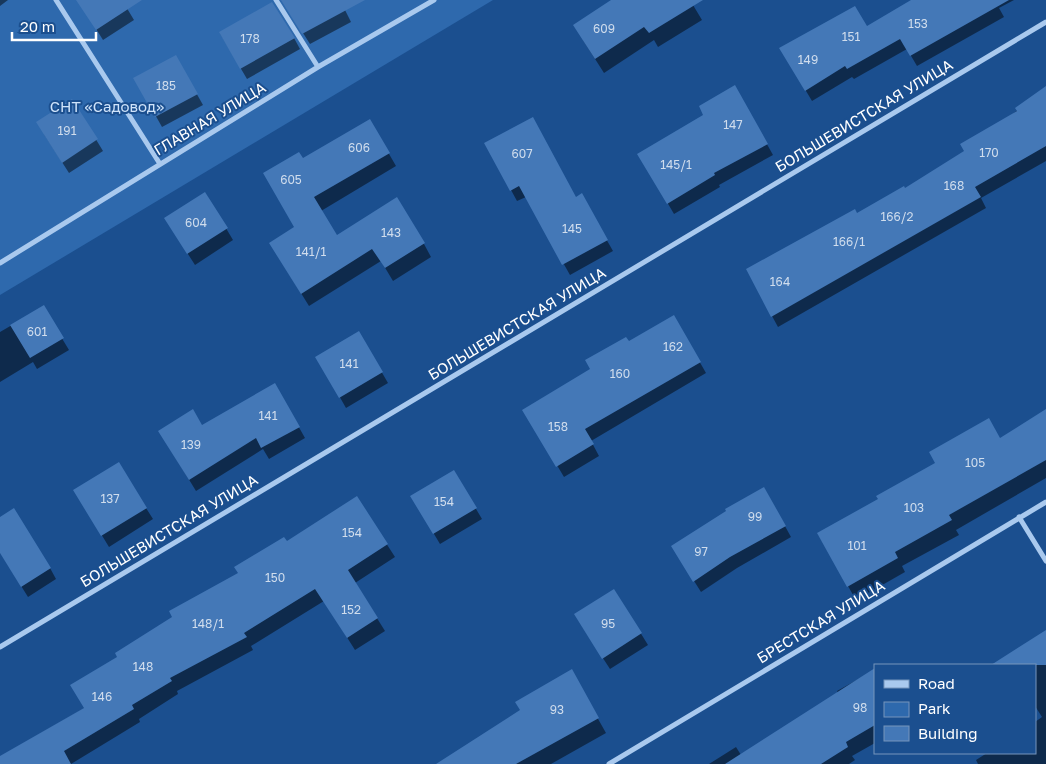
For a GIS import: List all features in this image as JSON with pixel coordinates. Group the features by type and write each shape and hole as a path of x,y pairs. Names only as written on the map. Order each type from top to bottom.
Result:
{"street":[{"path":"56,0 160,164"},
{"path":"276,0 318,67"},
{"name":"ГЛАВНАЯ УЛИЦА","path":"0,262 318,67 434,0"},
{"name":"БОЛЬШЕВИСТСКАЯ УЛИЦА","path":"0,647 1046,22"},
{"name":"БРЕСТСКАЯ УЛИЦА","path":"609,764 1046,502"},
{"path":"1019,517 1046,561"}],"green space":[{"name":"СНТ «Садовод»","path":"0,0 493,0 0,295"}],"building":[{"path":"76,0 142,0 96,30"},
{"path":"281,0 365,0 302,34"},
{"path":"611,0 703,0 649,33 644,27 595,59 573,25"},
{"path":"911,0 1009,0 910,56 900,39 847,69 845,66 805,91 779,48 855,6 867,26"},
{"path":"272,2 295,38 240,69 219,32"},
{"path":"176,55 198,94 155,117 133,78"},
{"path":"735,85 768,144 714,173 715,175 667,204 637,154 703,115 699,106"},
{"path":"1046,86 1046,146 975,187 981,197 771,317 746,269 855,209 857,213 904,186 905,188 964,151 960,144 1017,111 1015,108"},
{"path":"72,99 98,139 62,163 36,122"},
{"path":"533,117 576,197 582,193 608,240 562,265 519,186 510,191 484,143"},
{"path":"370,119 390,153 314,197 337,235 397,197 425,243 385,268 372,249 301,294 269,243 294,227 263,173 299,152 303,158"},
{"path":"205,192 228,228 187,254 164,218"},
{"path":"44,305 64,338 30,358 10,325"},
{"path":"674,315 701,362 585,429 594,444 556,467 522,410 590,369 585,360 626,337 629,341"},
{"path":"359,331 383,372 339,398 315,357"},
{"path":"275,383 300,427 261,448 256,438 189,480 158,431 193,409 202,425"},
{"path":"1046,409 1046,460 949,515 952,520 895,552 898,558 847,587 817,533 878,499 876,496 935,463 929,452 989,418 1000,438"},
{"path":"119,462 147,508 101,536 73,490"},
{"path":"454,470 477,508 433,534 410,496"},
{"path":"764,487 786,526 730,557 693,582 671,546 726,511 725,509"},
{"path":"357,496 388,544 348,570 378,618 347,638 315,589 244,633 247,637 170,678 172,681 132,705 134,709 64,751 71,764 0,764 0,756 84,708 70,685 117,657 115,653 172,617 169,611 238,573 234,567 284,537 287,541"},
{"path":"14,508 51,568 21,587 0,553 0,517"},
{"path":"614,589 642,633 602,659 574,614"},
{"path":"1046,630 1046,665 993,664"},
{"path":"572,669 599,718 516,764 436,764 520,710 515,702"},
{"path":"874,669 874,726 846,742 848,747 821,764 725,764"}]}
